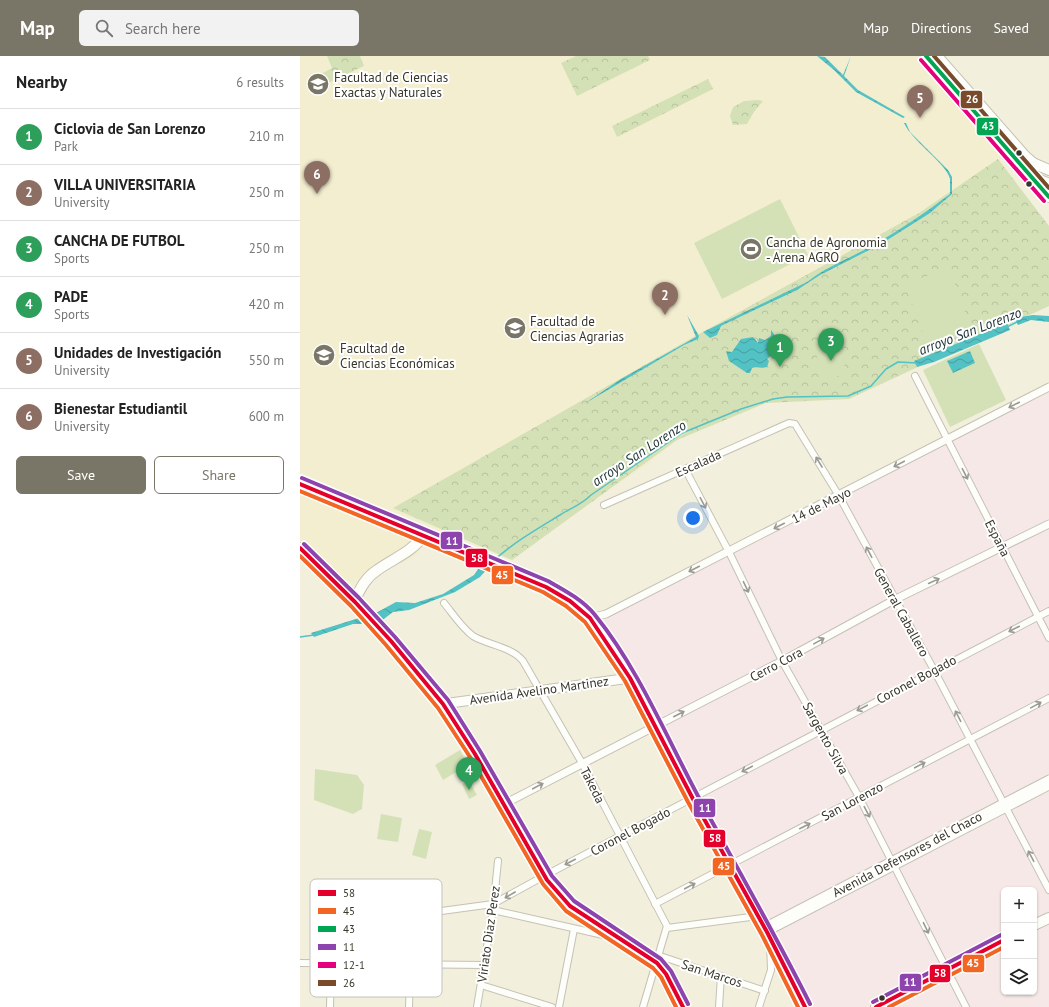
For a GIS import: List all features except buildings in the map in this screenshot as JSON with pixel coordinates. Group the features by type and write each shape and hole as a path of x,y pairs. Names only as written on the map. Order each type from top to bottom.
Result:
{"highway":[{"path":"926,56 1033,176 1049,197"},
{"path":"937,56 1025,156 1033,163 1049,170"},
{"path":"300,484 562,595 574,603 590,618 628,675 693,799 767,932 805,1007"},
{"path":"355,601 365,581 375,571 415,547 423,536"},
{"path":"300,548 355,601 391,641 443,704 504,804 544,876 570,906 622,939 658,959 683,1007"},
{"path":"1037,924 1049,918"},
{"path":"876,1007 1001,942"}],"main road":[{"name":"Avenida Avelino Martinez","path":"443,704 628,675"}],"street":[{"path":"1033,176 1049,182"},
{"name":"España","path":"915,376 1049,638"},
{"name":"14 de Mayo","path":"590,618 606,614 948,439 1048,390"},
{"name":"Escalada","path":"604,505 792,423"},
{"name":"General Caballero","path":"792,423 797,426 839,496 894,600 934,670 1049,890"},
{"name":"Sargento Silva","path":"685,469 729,552 782,661 822,729 859,797 966,1007"},
{"name":"Cerro Cora","path":"504,804 782,661 894,600 1003,548 1049,524"},
{"name":"Takeda","path":"444,603 468,632 520,657 582,763 667,928"},
{"name":"Coronel Bogado","path":"442,912 493,907 544,876 1049,611"},
{"name":"San Lorenzo","path":"655,904 1049,698"},
{"name":"Avenida Defensores del Chaco","path":"767,932 1004,806 1049,779"},
{"name":"Avenida Defensores del Chaco","path":"1004,806 1049,786"},
{"name":"Viriato Diaz Perez","path":"478,1007 493,907 498,861"},
{"path":"493,907 574,929 622,939"},
{"path":"643,1007 667,928 758,916"},
{"path":"559,1007 574,929"},
{"path":"759,1007 765,991 772,962 767,932"},
{"name":"San Marcos","path":"658,959 721,976 765,991"},
{"path":"442,964 484,965"},
{"path":"719,1007 721,976"},
{"path":"481,985 552,1007"},
{"path":"330,997 330,1007"},
{"path":"409,997 409,1007"}],"shaded area":[{"path":"300,56 920,56 982,130 1002,157 1000,159 1017,184 1049,226 1049,306 849,399 766,403 677,440 648,464 562,522 512,560 300,473"},
{"path":"1049,386 1049,1007 803,1007 593,619"},
{"path":"300,489 415,538 420,548 418,554 413,558 356,583 346,583 300,541"}],"green space":[{"path":"327,56 360,56 364,66 324,85 319,75 332,68"},
{"path":"576,56 648,56 650,60 577,96 561,63"},
{"path":"708,79 713,89 617,137 612,126"},
{"path":"744,101 763,101 747,124 733,125 730,116 733,107"},
{"path":"998,159 1049,226 1049,306 849,399 766,403 677,440 512,560 393,508 699,334 919,213"},
{"name":"Cancha de Agronomia - Arena AGRO","path":"780,199 808,255 722,299 694,243"},
{"path":"949,268 971,328 927,344 905,284"},
{"path":"837,343 847,373 824,380 815,350"},
{"path":"979,344 1006,400 950,427 923,370"},
{"path":"460,750 468,765 443,780 435,765"},
{"path":"315,769 357,775 364,785 362,809 353,814 314,800"},
{"path":"469,781 477,795 469,799 462,784"},
{"path":"381,814 402,818 398,842 377,839"},
{"path":"419,829 432,832 426,859 412,855"}],"water":[{"path":"817,56 825,57 843,75 851,56 844,76 858,90 905,117 903,118 856,92 834,70"},
{"path":"904,123 906,123 910,132 948,170 952,177 952,194 930,213 881,244 820,275 797,290 721,326 717,335 710,338 703,332 807,282 839,262 865,250 922,215 950,194 950,179 943,166 914,137 908,130"},
{"path":"687,315 699,336 698,339 684,345 584,404 621,379 696,337"},
{"path":"1033,315 1049,316 1049,322 1031,320 1018,325 1014,318"},
{"path":"1007,323 1010,330 934,362 917,367 914,361"},
{"path":"771,330 776,337 776,343 782,343 781,349 774,351 767,359 769,361 767,367 752,368 750,373 747,373 729,361 726,351 732,352 741,339 753,337 758,343 759,338 765,340 771,336"},
{"path":"970,351 975,363 953,373 947,361"},
{"path":"481,565 488,568 480,577 455,592 409,610 393,612 380,622 374,614 396,602 415,603 443,594 474,575"},
{"path":"359,618 362,624 353,624 314,637 311,633"}],"waterway":[{"name":"arroyo San Lorenzo","path":"1007,327 1017,322"},
{"name":"arroyo San Lorenzo","path":"493,561 525,536 580,504 682,433 741,409 773,399 787,397 848,396 871,386 886,369 898,362 917,363"},
{"name":"arroyo San Lorenzo","path":"360,623 367,620"},
{"name":"arroyo San Lorenzo","path":"300,637 314,635"}],"transit line":[{"name":"43","path":"926,56 1049,197"},
{"name":"26","path":"934,56 1049,188"},
{"name":"12-1","path":"921,60 1044,201"},
{"name":"11","path":"302,478 548,581 573,596 595,615 625,657 651,703 698,796 810,1004"},
{"name":"58","path":"300,484 546,587 570,601 590,618 630,678 693,799 767,932 805,1007"},
{"name":"45","path":"300,491 543,592 566,606 585,622 625,681 688,802 762,935 798,1007"},
{"name":"11","path":"304,544 359,598 395,637 448,700 480,751 552,876 574,901 661,959 671,971 688,1004"},
{"name":"58","path":"300,548 355,602 391,641 443,704 475,754 547,880 570,906 657,963 666,974 683,1007"},
{"name":"45","path":"300,556 351,606 386,645 438,708 470,757 543,884 566,911 653,968 661,977 676,1007"},
{"name":"11","path":"873,1002 1001,935"},
{"name":"58","path":"876,1007 1001,942"},
{"name":"45","path":"889,1007 1001,949"}],"place":[{"name":"Facultad de Ciencias Exactas y Naturales","path":"318,84"},
{"name":"Unidades de Investigación","path":"920,118"},
{"name":"Bienestar Estudiantil","path":"317,194"},
{"name":"Cancha de Agronomia - Arena AGRO","path":"751,249"},
{"name":"VILLA UNIVERSITARIA","path":"665,315"},
{"name":"Facultad de Ciencias Agrarias","path":"515,328"},
{"name":"Facultad de Ciencias Económicas","path":"324,355"},
{"name":"CANCHA DE FUTBOL","path":"831,361"},
{"name":"Ciclovia de San Lorenzo","path":"780,367"},
{"name":"PADE","path":"469,790"}]}
